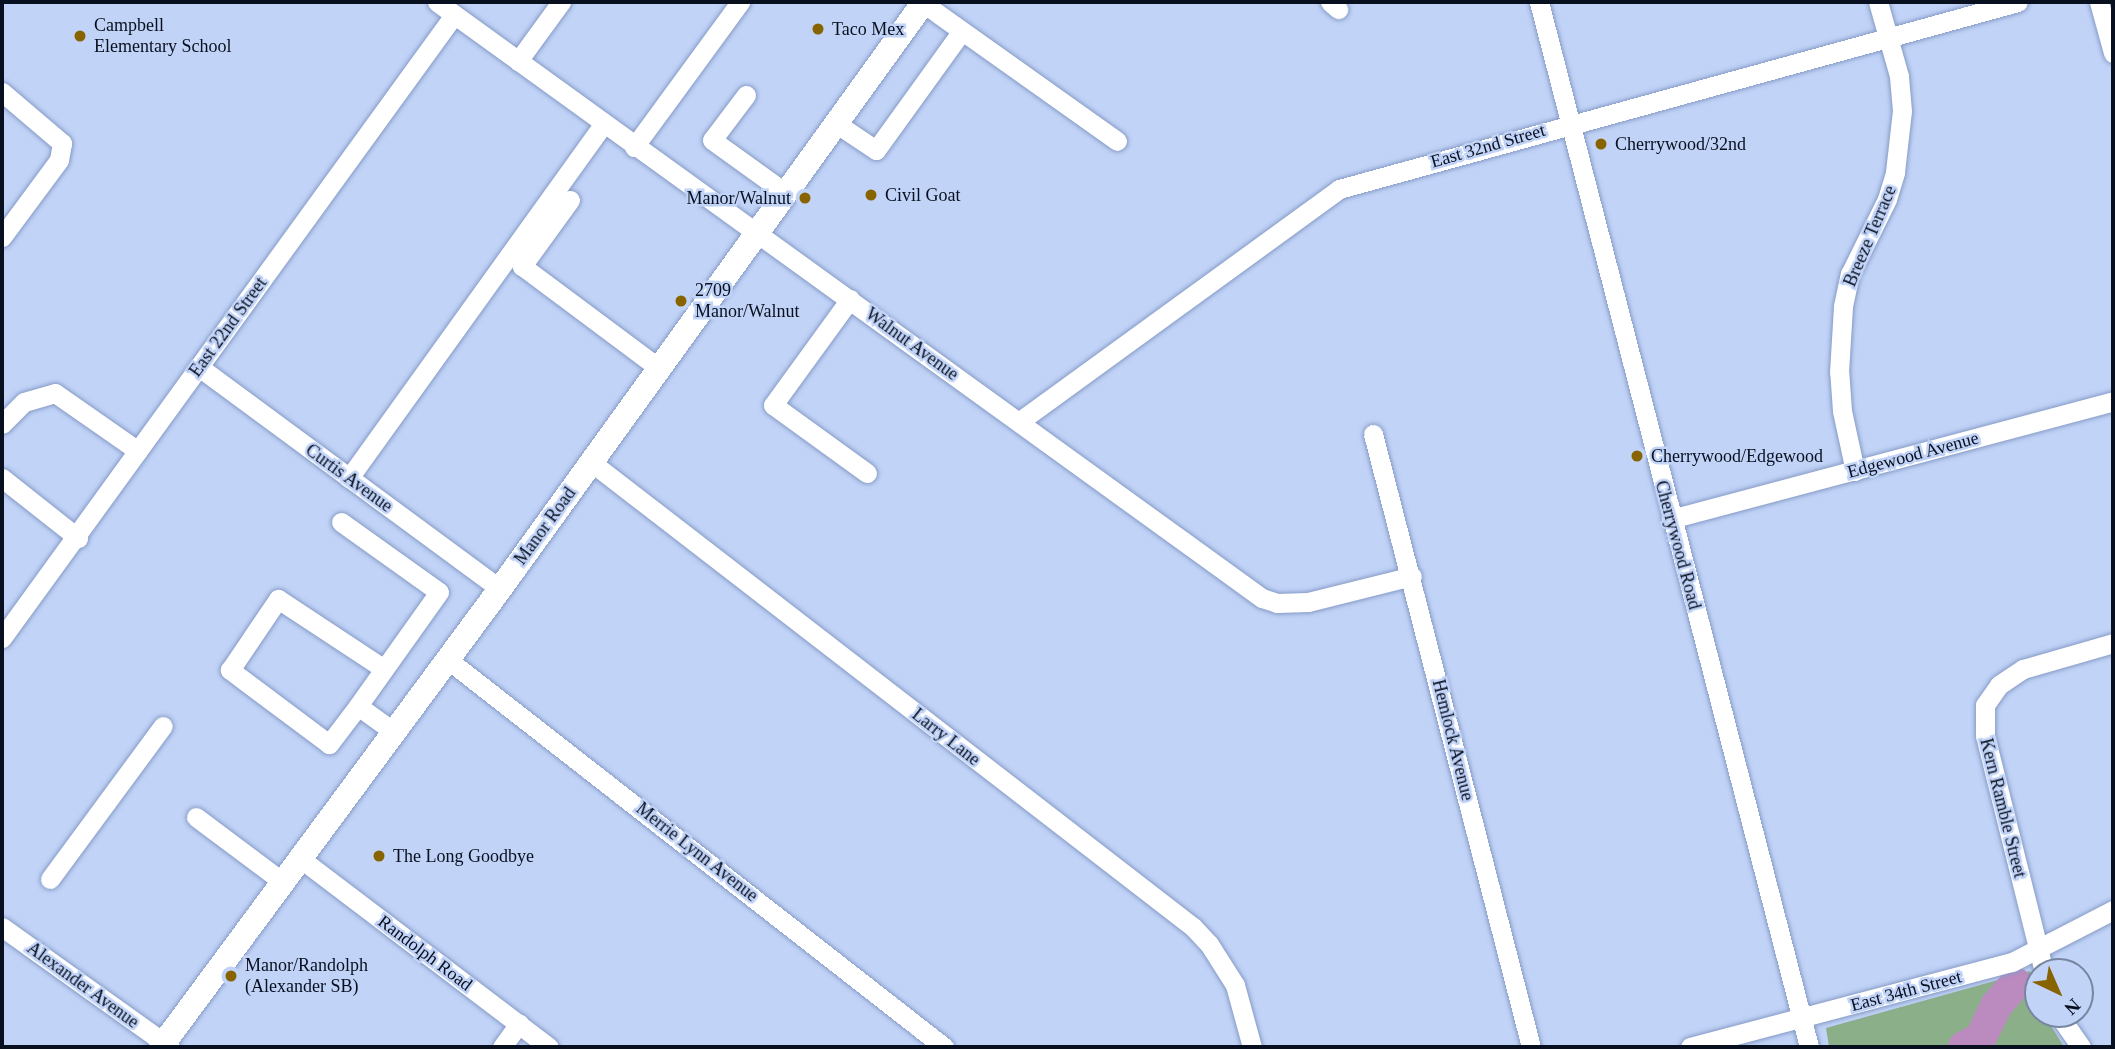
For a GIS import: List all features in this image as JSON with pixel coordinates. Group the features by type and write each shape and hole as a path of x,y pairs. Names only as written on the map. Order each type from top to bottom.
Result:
{"main road":[{"name":"Manor Road","path":"165,1046 758,235 923,3"}],"street":[{"name":"Walnut Avenue","path":"437,2 634,147 1020,421 1262,598 1277,603 1308,602 1412,576"},
{"path":"518,61 561,2"},
{"path":"634,147 740,2"},
{"name":"Cherrywood Road","path":"1539,2 1809,1047"},
{"name":"Breeze Terrace","path":"1855,471 1842,411 1839,336 1850,274 1886,199 1895,172 1902,111 1899,76 1890,36 1878,2"},
{"name":"East 32nd Street","path":"1020,421 1339,189 1570,123 2018,2"},
{"path":"2099,2 2113,53"},
{"path":"923,3 1118,141"},
{"name":"East 22nd Street","path":"2,638 78,538 454,15"},
{"path":"837,124 876,150 961,32"},
{"path":"2,92 62,144 59,160 2,237"},
{"path":"746,95 712,140 787,194"},
{"path":"349,478 603,124"},
{"path":"570,200 522,265 660,369"},
{"path":"850,299 773,405 867,473"},
{"name":"Curtis Avenue","path":"199,367 500,589"},
{"path":"2,425 24,402 55,393 138,451"},
{"name":"Edgewood Avenue","path":"1671,519 2113,401"},
{"name":"Hemlock Avenue","path":"1373,434 1412,576 1531,1047"},
{"name":"Larry Lane","path":"591,463 1193,927 1209,944 1235,985 1252,1047"},
{"path":"2,478 78,538"},
{"path":"341,522 439,592 358,706 329,744 230,670 278,599 384,669"},
{"name":"Kern Ramble Street","path":"2040,958 1985,736 1985,705 1999,685 2024,669 2113,643"},
{"name":"Merrie Lynn Avenue","path":"447,659 944,1047"},
{"path":"358,706 394,732"},
{"path":"50,879 163,726"},
{"path":"196,817 284,882"},
{"name":"Randolph Road","path":"300,859 549,1047"},
{"name":"East 34th Street","path":"1690,1047 2012,962 2038,951 2113,910"},
{"name":"Alexander Avenue","path":"2,927 165,1046"},
{"path":"502,1047 519,1024"},
{"path":"2068,1028 2081,1047"}],"green space":[{"path":"2024,973 2024,1028 2052,1028 2064,1047 1829,1047 1826,1028"}],"waterway":[{"path":"1964,1047 1980,1039 1996,1006 2016,983"}],"place":[{"name":"Taco Mex","path":"818,29"},
{"name":"Campbell Elementary School","path":"80,36"},
{"name":"Cherrywood/32nd","path":"1601,144"},
{"name":"Civil Goat","path":"871,195"},
{"name":"Manor/Walnut","path":"805,198"},
{"name":"2709 Manor/Walnut","path":"681,301"},
{"name":"Cherrywood/Edgewood","path":"1637,456"},
{"name":"The Long Goodbye","path":"379,856"},
{"name":"Manor/Randolph (Alexander SB)","path":"231,976"}]}
